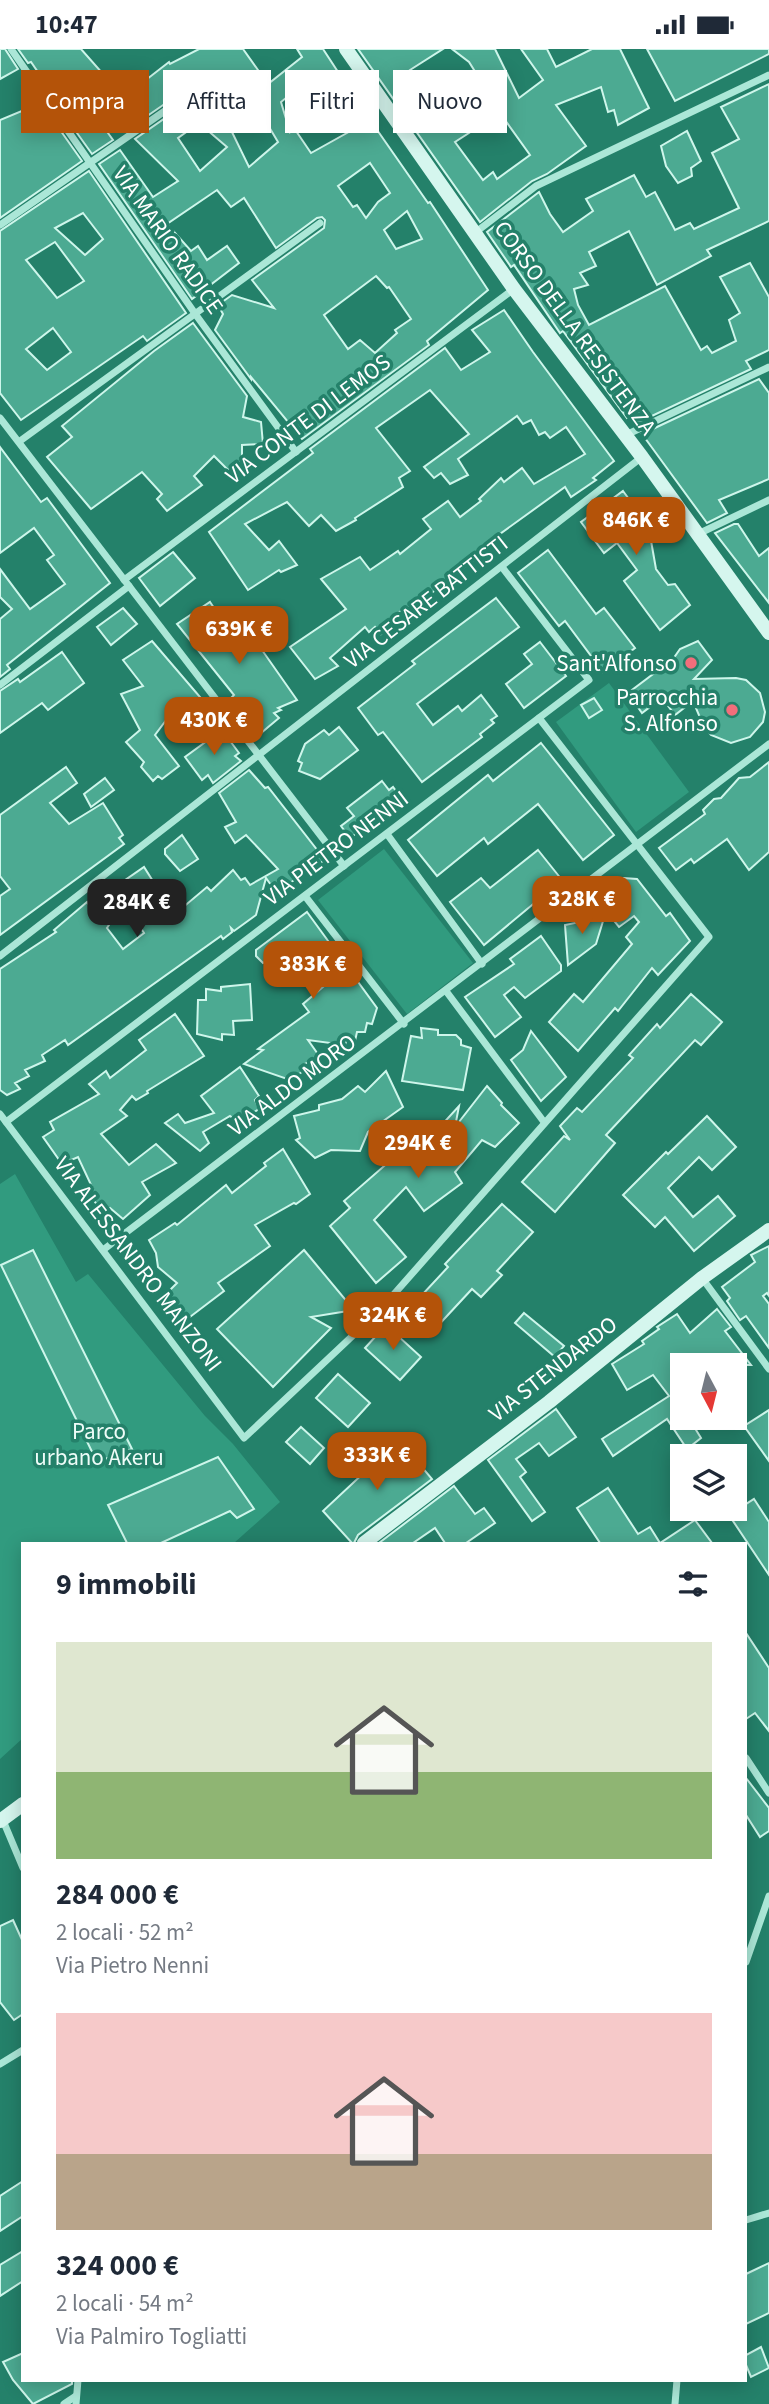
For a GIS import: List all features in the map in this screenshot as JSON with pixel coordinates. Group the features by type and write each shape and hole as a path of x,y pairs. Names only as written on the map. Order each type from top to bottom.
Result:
{"main road":[{"name":"CORSO DELLA RESISTENZA","path":"346,49 514,289 626,435 769,633"},
{"name":"VIA STENDARDO","path":"365,1542 550,1402 702,1278 769,1230"},
{"path":"1,1818 21,1805"}],"street":[{"name":"VIA MARIO RADICE","path":"11,49 196,315 296,451"},
{"path":"476,232 536,186 768,77"},
{"path":"0,225 163,112"},
{"path":"20,441 320,223"},
{"name":"VIA CONTE DI LEMOS","path":"0,685 296,451 514,289"},
{"path":"626,435 769,367"},
{"path":"0,418 344,866"},
{"name":"VIA CESARE BATTISTI","path":"0,956 642,457"},
{"path":"697,535 769,500"},
{"name":"VIA PIETRO NENNI","path":"6,1122 589,680 502,567"},
{"path":"446,991 544,1122 709,937 539,718"},
{"name":"VIA ALDO MORO","path":"103,1250 404,1024 635,844 769,744"},
{"path":"387,834 482,964"},
{"path":"305,896 404,1024"},
{"name":"VIA ALESSANDRO MANZONI","path":"0,1114 244,1438 380,1310 544,1122"},
{"path":"702,1278 769,1369"},
{"path":"747,1760 769,1793"},
{"path":"1,1818 21,1863"},
{"path":"747,1959 769,1896"},
{"path":"0,2064 21,2051"},
{"path":"747,2220 769,2213"},
{"path":"64,2404 76,2400 78,2382"},
{"path":"675,2404 677,2382"}],"green space":[{"path":"609,683 689,792 636,832 556,722"},
{"path":"384,849 473,963 407,1014 318,900"},
{"name":"Parco urbano Akeru","path":"15,1174 76,1282 88,1274 280,1502 235,1542 21,1542 21,1740 0,1759 0,1184"}],"building":[{"path":"0,49 5,49 18,69 0,79"},
{"path":"18,49 81,49 100,70 36,70 31,62 28,63"},
{"path":"199,49 243,49 258,70 163,70 163,105 149,115 149,78 169,62 170,64"},
{"path":"297,49 323,49 337,70 286,70 302,57"},
{"path":"358,49 443,49 410,70 393,70 393,99 379,79 379,70 373,70"},
{"path":"452,49 495,49 505,70 474,70 469,62"},
{"path":"521,49 547,49 556,67 592,49 620,49 649,108 618,125 614,110 608,112 601,87 556,105 586,146 547,174 532,181 480,222 417,133 469,133 455,142 483,180 493,172 497,179 530,155 507,123 507,74 519,98 543,80"},
{"path":"647,49 769,49 769,54 675,101"},
{"path":"285,70 285,99 281,102 285,115 285,133 297,133 311,153 347,133 379,133 428,203 430,202 488,290 427,341 429,345 302,439 251,379 215,330 223,314 218,305 232,295 274,308 252,280 324,228 325,220 322,217 317,218 276,248 244,198 231,207 217,190 167,224 191,251 198,246 207,260 227,246 239,263 192,299 99,164 120,150 153,197 178,181 135,139 144,133 149,133 149,129 163,120 163,133 185,133 178,138 200,171 227,147 211,133 232,133 249,167 278,142 271,130 271,82","holes":["370,163 390,193 378,202 366,218 357,205 353,207 338,186","407,211 422,239 396,249 384,230","376,276 389,287 411,319 395,330 397,333 375,353 360,340 348,349 324,315"]},
{"path":"769,84 769,221 707,250 711,256 657,285 629,231 589,252 596,266 580,273 588,285 574,289 578,305 589,325 665,286 701,350 707,346 712,353 736,341 729,320 740,313 720,277 750,263 769,297 769,350 746,361 751,369 635,424 630,417 627,418 563,331 560,333 514,265 511,267 487,232 539,192 563,232 593,211 586,199 634,175 646,197 655,192 675,230 690,223 694,229 739,208 712,153 739,139 721,107"},
{"path":"21,111 21,133 62,133 82,161 0,218 0,120"},
{"path":"687,131 701,161 691,168 692,176 678,183 666,166 661,146"},
{"path":"77,133 108,133 113,140 92,154"},
{"path":"89,171 186,313 147,341 143,336 21,420 0,393 0,231","holes":["83,213 103,239 85,255 55,228","55,242 84,281 57,298 26,260","53,328 71,352 47,370 26,349"]},
{"path":"504,310 614,461 593,478 596,480 571,497 565,487 486,544 489,548 448,580 449,582 393,616 397,620 381,634 375,627 369,632 365,627 330,658 338,666 315,679 290,647 346,609 321,579 360,557 370,570 398,551 400,554 431,529 423,519 448,501 460,517 481,501 479,499 501,478 504,482 522,468 534,484 585,454 566,427 550,438 545,432 539,435 531,420 523,424 517,416 458,459 468,475 450,484 441,473 434,478 424,467 469,434 430,390 376,428 410,471 399,478 403,487 336,531 321,515 309,526 287,502 245,524 269,550 279,541 297,565 281,572 279,570 248,590 209,532 313,453 310,449 445,348 461,370 490,352 472,330"},
{"path":"193,323 247,396 243,417 261,422 263,444 242,445 242,460 228,470 214,456 194,476 202,485 167,511 157,499 162,494 142,472 91,509 47,457 72,437 62,426"},
{"path":"759,379 769,393 769,479 719,500 727,513 707,523 642,434"},
{"path":"0,447 41,502 47,498 110,583 7,665 10,669 0,677 0,619 12,609 0,597 0,569 30,609 65,584 47,560 54,555 34,528 0,553"},
{"path":"623,491 654,533 650,535 656,569 668,585 675,584 690,605 660,630 624,581 637,570 617,543 604,553 581,522"},
{"path":"738,524 759,556 769,548 769,603 715,533"},
{"path":"548,550 596,614 604,608 635,648 603,672 565,621 559,626 518,573"},
{"path":"173,552 195,578 160,606 139,578"},
{"path":"496,598 519,627 417,704 433,725 458,706 462,711 481,695 497,716 491,720 494,723 480,734 482,737 422,782 383,732 378,735 358,708 415,664 412,661"},
{"path":"210,602 233,636 243,628 297,700 278,708 281,710 274,713 279,718 261,733 177,624"},
{"path":"123,608 137,624 111,645 97,627"},
{"path":"152,641 206,704 182,720 173,711 155,735 179,766 162,779 158,776 153,781 141,767 144,762 126,742 140,730 121,694 143,686 123,660"},
{"path":"698,641 712,660 694,679 746,680 760,693 765,712 763,722 750,737 731,743 711,735 704,727 693,701 675,715 662,698 642,713 628,693 673,659 680,649"},
{"path":"540,642 566,676 524,708 506,684 532,664 524,654"},
{"path":"62,652 84,683 48,710 42,703 0,733 0,691 18,679 20,682"},
{"path":"594,698 602,710 589,718 581,705"},
{"path":"339,727 358,750 320,779 299,771 302,763 298,761 305,744 324,730 329,735"},
{"path":"222,730 239,753 235,756 241,761 213,783 208,775 202,780 185,757"},
{"path":"541,743 614,835 583,860 538,804 488,844 484,838 437,876 408,840 488,775 493,781"},
{"path":"769,762 769,852 749,870 727,839 694,863 691,859 676,870 659,848 705,814 703,810 714,799 721,798 739,778 750,777"},
{"path":"66,767 77,783 50,803 69,824 103,803 123,835 119,838 124,844 0,935 0,896 10,889 0,876 0,815"},
{"path":"249,770 265,788 268,787 325,860 276,892 266,878 256,915 234,931 231,928 232,932 223,939 221,936 68,1045 65,1040 42,1055 45,1061 25,1070 29,1076 15,1083 20,1089 7,1095 0,1090 0,969 56,932 54,930 87,902 89,905 144,867 173,913 207,887 211,891 233,870 241,880 245,878 250,885 278,869 246,835 235,843 225,827 236,822 219,793","holes":["124,902 144,933 123,949 107,928"]},
{"path":"105,778 114,790 91,807 84,794"},
{"path":"382,781 389,790 393,787 404,802 365,831 363,828 350,838 341,826 354,816 347,808"},
{"path":"182,835 198,859 180,871 165,854 165,849"},
{"path":"538,850 562,880 484,945 450,902 481,878 490,888"},
{"path":"623,878 637,879 666,916 670,913 690,941 658,975 652,968 618,1011 615,1008 578,1051 549,1022 574,994 583,1002 632,944 626,937 639,922 634,916 619,927 596,899"},
{"path":"307,912 377,1008 372,1024 367,1023 365,1032 357,1032 355,1041 347,1038 345,1045 308,1040 320,1057 305,1064 308,1068 290,1080 244,1064 263,1050 258,1049 309,1012 303,1004 330,981 301,957 286,969 278,959 263,963 256,956 256,950"},
{"path":"581,912 604,918 596,944 568,965 565,925 580,922"},
{"path":"541,936 561,965 561,971 525,998 514,987 504,995 521,1017 495,1037 465,997 514,964 510,959"},
{"path":"250,984 252,1020 233,1021 234,1035 222,1034 222,1040 197,1034 198,1000 206,1000 206,989 221,991 221,987"},
{"path":"691,994 722,1022 701,1045 695,1040 606,1135 615,1143 555,1212 522,1182 564,1136 570,1140 560,1126 577,1108 582,1112 633,1058 629,1055 657,1024 660,1028"},
{"path":"175,1014 204,1056 136,1100 132,1096 120,1110 127,1116 101,1134 129,1165 156,1144 176,1163 142,1182 150,1195 123,1219 110,1208 103,1212 87,1192 93,1189 78,1157 62,1164 43,1137 54,1130 50,1122 99,1094 89,1084 106,1071 110,1078 146,1050 139,1040"},
{"path":"421,1028 438,1030 438,1035 456,1035 461,1040 461,1045 471,1048 463,1090 402,1081 411,1036 422,1038"},
{"path":"531,1031 566,1077 541,1101 511,1060 523,1050"},
{"path":"240,1067 259,1096 255,1100 259,1109 238,1122 230,1116 203,1132 209,1143 200,1151 165,1123 178,1114 185,1123 214,1113 201,1096"},
{"path":"386,1071 403,1107 368,1132 360,1151 331,1150 315,1158 296,1140 300,1138 294,1116 319,1110 319,1105 342,1099 358,1086 365,1092"},
{"path":"487,1086 519,1123 495,1147 482,1140 455,1172 462,1183 424,1211 406,1187 374,1220 406,1257 376,1283 330,1226 350,1208 344,1201 425,1134 429,1139 459,1106 455,1127"},
{"path":"707,1116 736,1147 712,1170 699,1157 668,1188 693,1217 718,1196 735,1216 694,1251 665,1217 655,1227 623,1195"},
{"path":"283,1149 310,1194 255,1225 270,1246 218,1283 224,1291 186,1320 166,1303 169,1301 165,1295 177,1283 158,1267 156,1253 149,1240 175,1223 177,1225 226,1185 232,1193"},
{"path":"502,1204 533,1232 497,1271 502,1275 481,1297 472,1289 433,1331 409,1309 448,1267 445,1264"},
{"path":"769,1246 769,1296 767,1293 763,1296 769,1304 769,1348 746,1316 740,1320 727,1301 730,1298 722,1287 755,1262 751,1255"},
{"path":"33,1250 132,1449 97,1462 1,1265"},
{"path":"304,1250 354,1310 311,1317 331,1328 273,1387 217,1329"},
{"path":"717,1309 731,1327 725,1331 742,1353 670,1353 670,1424 667,1419 613,1456 602,1439 669,1396 653,1375 627,1390 612,1364 644,1344 642,1341 659,1329 657,1327 677,1314 690,1333"},
{"path":"524,1313 564,1346 555,1357 515,1323"},
{"path":"386,1325 421,1357 400,1380 365,1348"},
{"path":"338,1374 370,1403 348,1427 316,1398"},
{"path":"556,1409 576,1437 549,1456 539,1443 516,1459 526,1472 520,1477 545,1512 532,1521 488,1460"},
{"path":"769,1410 769,1461 747,1430 747,1424"},
{"path":"301,1427 324,1448 310,1464 286,1442"},
{"path":"674,1430 696,1430 701,1438 693,1444 684,1444"},
{"path":"399,1440 432,1479 358,1535 354,1542 351,1542 323,1511"},
{"path":"218,1457 254,1509 237,1518 230,1511 163,1542 126,1542 108,1505"},
{"path":"454,1486 475,1514 484,1508 495,1523 467,1542 444,1542 435,1528 414,1542 380,1542"},
{"path":"608,1488 638,1534 650,1527 659,1542 599,1542 577,1508"},
{"path":"754,1499 769,1522 769,1575 733,1521 747,1521 747,1503"},
{"path":"696,1521 711,1542 662,1542"},
{"path":"747,1635 769,1668 769,1731 755,1713 747,1718"},
{"path":"747,1779 769,1808 769,1831 760,1837 747,1817"},
{"path":"13,1920 21,1938 21,2015 14,2020 0,2002 0,1926"},
{"path":"21,2182 21,2217 0,2231 0,2196"},
{"path":"21,2252 21,2282 0,2296 0,2265"},
{"path":"769,2263 769,2313 747,2324 747,2274"},
{"path":"761,2347 769,2368 751,2377 747,2367 747,2354"},
{"path":"21,2354 21,2382 72,2384 33,2404 13,2380 3,2362"}],"place":[{"name":"Sant'Alfonso","path":"691,663"},
{"name":"Parrocchia S. Alfonso","path":"732,710"}]}
